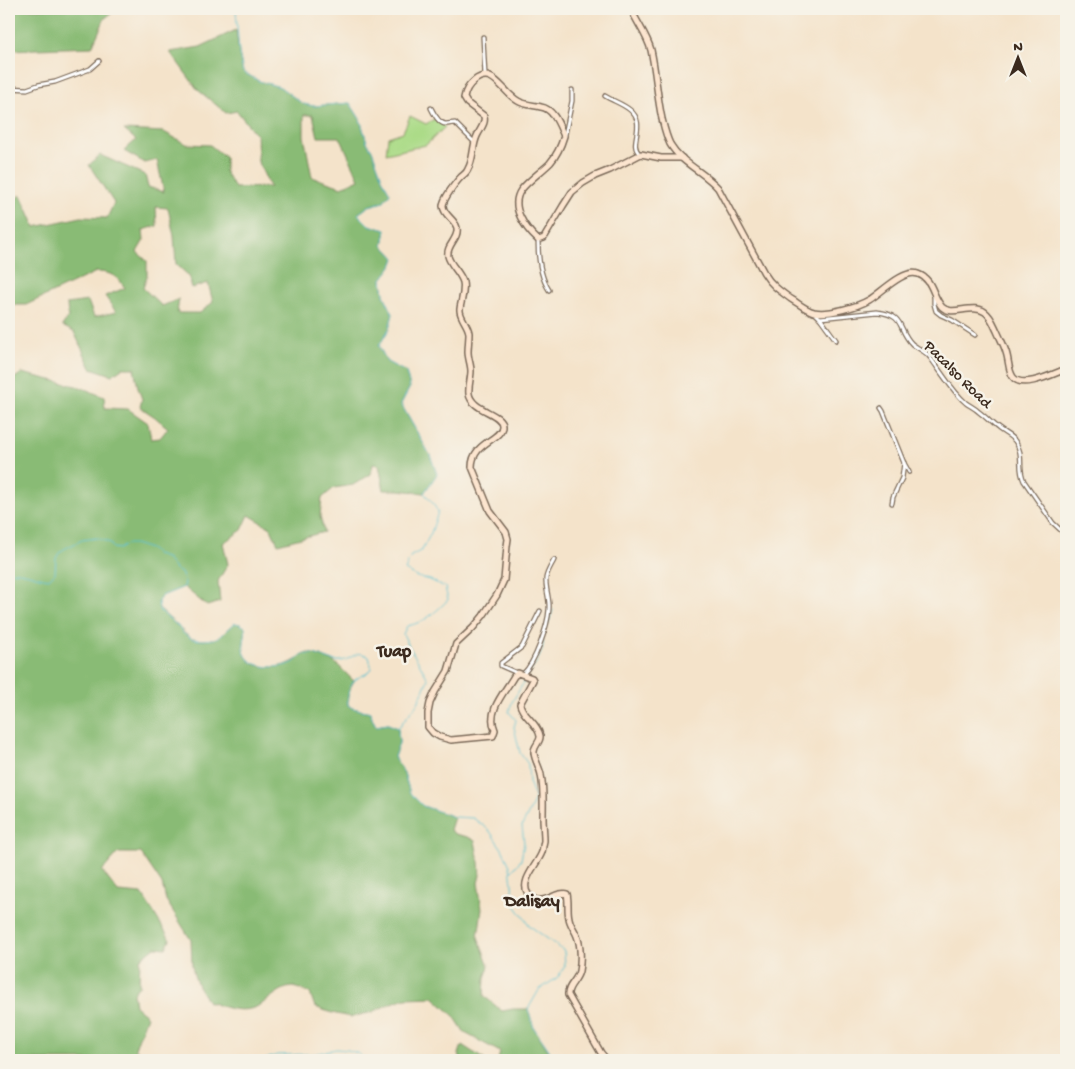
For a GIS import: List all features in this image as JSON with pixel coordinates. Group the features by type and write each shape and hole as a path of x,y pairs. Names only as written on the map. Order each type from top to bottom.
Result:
{"street":[{"path":"631,9 651,50 657,97 669,143 682,158 718,188 773,286 814,312 836,340"},
{"path":"483,37 485,75"},
{"path":"9,88 28,89 55,82 90,68 100,61"},
{"path":"554,560 546,579 549,609 536,656 526,672 514,676 496,704 492,716 492,724 495,730 493,736 452,740 433,733 428,727 430,704 448,671 456,644 473,628 486,611 504,580 508,539 506,532 490,511 472,467 474,455 501,432 502,421 475,404 469,393 471,371 468,349 469,334 460,310 464,293 463,283 448,255 448,248 456,236 457,228 443,208 445,199 469,169 476,137 485,121 482,114 467,103 464,94 472,83 481,76 492,77 512,97 520,102 546,108 551,112 564,136"},
{"path":"549,290 544,282 539,262 538,240 520,216 517,202 522,189 557,153 564,136 572,101 572,90"},
{"path":"605,96 630,110 638,121 635,148 637,152 662,158 682,158"},
{"path":"430,108 442,123 456,123 475,142"},
{"path":"538,240 544,238 572,192 595,176 640,154"},
{"path":"814,312 836,311 857,306 870,300 903,276 914,273 929,282 943,308 948,310 977,309 988,314 1006,353 1012,377 1016,381 1032,381 1066,369"},
{"path":"934,292 936,311 975,335"},
{"name":"Pacalso Road","path":"820,318 877,312 888,314 897,320 910,341 929,356 955,392 990,423 1015,441 1022,458 1021,468 1024,481 1053,523 1066,535"},
{"path":"881,408 904,463 910,472"},
{"path":"892,503 902,478 904,463"},
{"path":"540,611 522,647 501,663 501,666 532,678 533,680 522,698 520,707 540,736 534,754 541,775 543,789 544,840 542,854 531,872 526,885 529,894 539,900 567,894 569,921 578,940 580,968 577,978 567,991 601,1054 607,1060"}],"green space":[{"path":"9,9 116,9 105,18 92,47 9,50"},
{"path":"236,30 243,72 259,81 280,87 303,104 314,106 350,103 360,119 367,142 390,193 383,202 369,206 358,214 369,225 386,230 383,245 395,258 392,266 382,279 384,295 393,314 389,329 379,346 387,362 406,372 410,387 401,404 430,455 437,474 424,493 384,490 379,465 373,464 371,474 353,485 334,488 322,498 320,516 324,532 278,544 271,528 249,515 242,530 223,543 228,564 218,581 220,602 207,606 184,587 162,596 158,601 159,609 192,639 214,639 221,636 235,623 240,624 245,627 245,654 249,660 260,666 282,666 308,653 332,661 354,681 349,693 348,705 352,708 371,712 376,726 388,724 398,728 399,743 394,757 404,773 410,793 423,806 454,817 450,830 455,834 475,841 479,862 480,875 478,883 482,909 478,937 489,966 485,978 484,996 502,1011 528,1009 534,1028 552,1056 539,1055 535,1060 498,1060 500,1052 465,1033 454,1016 433,997 406,998 373,1012 350,1017 315,1007 310,993 294,987 281,990 250,1009 234,1009 208,1002 198,986 194,975 191,940 166,900 162,884 141,853 118,853 102,871 118,892 142,894 170,939 166,948 155,947 140,959 139,986 133,993 135,1006 147,1016 135,1048 148,1060 9,1060 9,382 22,373 80,387 104,397 105,408 128,409 148,423 151,439 160,438 168,428 140,407 142,399 134,368 122,368 112,375 91,368 74,332 62,326 68,317 67,304 88,301 94,317 116,312 105,296 125,288 119,280 110,274 96,272 26,305 9,305 9,203 21,195 35,227 81,217 107,218 114,203 89,165 100,155 145,175 148,187 164,192 157,160 145,163 124,151 136,140 124,130 164,132 186,144 210,145 225,157 225,172 235,188 270,187 258,162 257,136 237,111 226,113 198,90 170,52 200,47","holes":["304,115 313,115 318,137 340,137 359,179 342,187 312,177 304,136","156,207 168,208 174,236 176,264 189,276 192,288 208,283 213,302 200,313 177,313 179,299 162,306 143,288 147,276 147,261 137,252 144,240 143,230 157,226"]},
{"path":"410,116 426,124 436,118 445,127 426,145 386,154 388,137 403,132"},
{"path":"462,1045 485,1060 461,1060 459,1054"}],"waterway":[{"path":"236,9 239,53 243,72 259,81 280,87 303,104 314,106 350,103 360,119 367,142 390,193 383,202 369,206 358,214 369,225 386,230 383,245 395,258 392,266 382,279 384,295 393,314 389,329 379,346 387,362 406,372 410,387 401,404 430,455 437,474 424,493 438,512 431,533 422,550 411,556 405,570 417,577 430,580 445,587 448,600 425,619 407,626 403,634 428,679 418,703 398,728 399,743 394,757 404,773 410,793 423,806 454,817 473,818 489,830 502,849 510,866 514,904 530,926 564,951 565,966 558,977 539,990 528,1009 534,1028 556,1060"},
{"path":"9,572 24,573 49,579 55,573 56,558 59,553 82,540 97,538 110,543 113,548 119,549 127,544 150,549 157,555 166,558 181,573 185,582 184,587 162,596 158,601 159,610 179,627 183,633 192,639 214,639 221,636 235,623 240,624 245,627 245,654 254,663 267,667 282,666 294,662 305,654 337,661 345,660 358,654 365,655 369,657 372,669 357,678 351,685 348,705 352,708 371,712 376,726 388,724 398,728"},
{"path":"548,624 553,610"},
{"path":"529,674 541,653 543,640"},
{"path":"511,872 521,860 524,843 522,826 534,802 534,795 529,782 528,764 520,753 514,727 516,720 509,712 512,702 527,677"},
{"path":"264,1060 277,1055 314,1054 336,1049 357,1053 366,1060"}],"district":[{"name":"Tuap","path":"394,650"},
{"name":"Dalisay","path":"532,900"}]}
